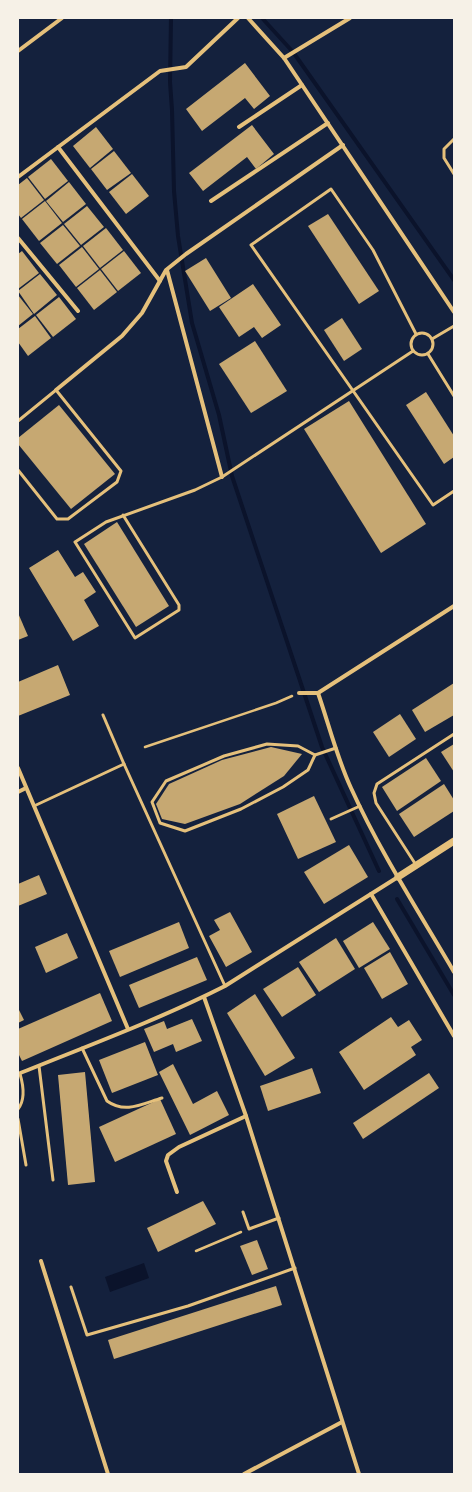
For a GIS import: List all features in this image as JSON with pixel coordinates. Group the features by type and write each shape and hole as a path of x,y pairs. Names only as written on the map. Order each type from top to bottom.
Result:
{"street":[{"path":"18,51 62,18"},
{"path":"18,177 160,71 186,67 238,18"},
{"path":"248,18 284,58 454,312"},
{"path":"284,58 350,18"},
{"path":"239,127 302,85"},
{"path":"211,201 328,123"},
{"path":"56,390 122,336 142,313 166,270 186,254 343,145"},
{"path":"58,147 160,281"},
{"path":"18,238 78,311"},
{"path":"166,270 222,477"},
{"path":"299,693 318,693 454,606"},
{"path":"318,693 350,787 398,876 454,972"},
{"path":"18,768 128,1030"},
{"path":"18,792 26,788"},
{"path":"19,1074 128,1030 204,997 225,986 454,841"},
{"path":"371,894 454,1036"},
{"path":"204,997 246,1116 359,1474"},
{"path":"177,1192 168,1171 166,1161 168,1155 179,1147 246,1116"},
{"path":"41,1261 108,1474"},
{"path":"244,1474 342,1422"}],"lane":[{"path":"454,138 444,149 444,158 454,174"},
{"path":"416,334 373,250 331,189 251,245 354,390 433,505 454,491"},
{"path":"432,339 454,326"},
{"path":"424,333 432,339 434,346 428,354 422,356 413,352 411,344 416,334 424,333"},
{"path":"123,515 179,605 178,610 135,638 75,542 106,522 123,515 195,490 222,477 413,352"},
{"path":"428,354 454,396"},
{"path":"18,421 56,390 121,471 117,482 68,519 57,519 18,470"},
{"path":"102,716 225,986"},
{"path":"416,865 376,803 374,793 377,784 454,734"},
{"path":"315,755 308,770 283,787 241,809 186,831 160,823 152,802 166,781 224,756 267,744 298,746 315,755 336,748"},
{"path":"34,806 124,764"},
{"path":"331,819 360,806"},
{"path":"82,1048 107,1101 114,1106 124,1108 136,1106 162,1098"},
{"path":"39,1066 53,1180"},
{"path":"18,1109 21,1105 23,1086 19,1074"},
{"path":"18,1119 26,1165"},
{"path":"243,1212 249,1229 279,1218"},
{"path":"71,1287 87,1335 188,1306 295,1268"}],"path":[{"path":"145,747 276,703 299,693"},
{"path":"196,1251 249,1229"}],"water":[{"path":"144,1263 149,1278 110,1292 105,1277"}],"building":[{"path":"245,63 270,96 254,109 245,98 202,131 186,109"},
{"path":"252,125 274,154 256,169 247,157 203,191 189,173"},
{"path":"96,127 113,149 90,168 73,146"},
{"path":"114,151 131,173 107,190 91,169"},
{"path":"51,159 68,181 45,199 28,177"},
{"path":"132,174 149,196 126,214 109,192"},
{"path":"27,178 44,200 21,218 18,214 18,185"},
{"path":"69,182 86,204 63,222 46,201"},
{"path":"45,201 62,223 39,241 22,219"},
{"path":"87,206 104,227 81,245 64,224"},
{"path":"328,214 379,291 359,304 308,226"},
{"path":"63,225 80,246 57,264 40,243"},
{"path":"106,228 123,250 100,268 83,246"},
{"path":"82,247 99,269 76,287 59,265"},
{"path":"22,251 39,273 18,289 18,254"},
{"path":"124,251 141,273 118,291 101,269"},
{"path":"206,258 231,298 210,311 185,271"},
{"path":"100,270 117,292 94,310 77,288"},
{"path":"40,274 57,295 34,314 18,291"},
{"path":"253,284 281,325 262,338 254,327 239,337 219,307"},
{"path":"18,295 33,314 18,326"},
{"path":"59,297 76,319 53,337 36,315"},
{"path":"35,316 51,338 28,356 18,342 18,329"},
{"path":"342,318 362,349 344,361 324,330"},
{"path":"255,341 287,391 251,413 219,364"},
{"path":"426,392 454,436 454,457 444,464 406,405"},
{"path":"349,401 426,524 381,553 304,429"},
{"path":"59,405 115,474 71,509 18,444 18,438"},
{"path":"117,522 169,606 136,627 84,544"},
{"path":"58,550 75,577 83,572 96,592 84,600 99,626 73,641 29,568"},
{"path":"18,613 28,636 18,640"},
{"path":"58,665 70,695 18,716 18,682"},
{"path":"454,683 454,715 425,732 412,710"},
{"path":"400,714 416,739 389,757 373,732"},
{"path":"454,744 454,772 441,752"},
{"path":"271,747 302,754 284,776 240,804 185,824 162,819 156,804 169,784 222,760"},
{"path":"426,758 441,781 397,811 382,787"},
{"path":"444,784 454,800 454,811 414,837 399,814"},
{"path":"314,796 336,842 298,859 277,814"},
{"path":"349,845 368,877 324,904 304,872"},
{"path":"39,875 47,894 18,906 18,884"},
{"path":"230,912 252,952 226,967 209,936 220,930 214,920"},
{"path":"179,922 189,948 120,977 109,951"},
{"path":"373,922 390,949 359,968 343,941"},
{"path":"67,933 78,958 46,973 35,947"},
{"path":"336,938 355,969 319,992 299,962"},
{"path":"390,952 408,984 382,999 364,968"},
{"path":"197,957 207,980 139,1008 129,985"},
{"path":"298,967 316,995 282,1017 263,989"},
{"path":"100,993 112,1021 22,1061 18,1053 18,1029"},
{"path":"255,994 295,1058 265,1076 227,1013"},
{"path":"18,1008 24,1020 18,1023"},
{"path":"391,1017 398,1027 409,1020 422,1040 411,1047 416,1055 364,1090 339,1052"},
{"path":"192,1019 202,1041 176,1052 173,1044 154,1052 144,1029 164,1021 167,1029"},
{"path":"145,1042 158,1075 112,1093 99,1060"},
{"path":"173,1064 193,1104 217,1091 229,1115 190,1135 159,1072"},
{"path":"312,1068 321,1093 268,1111 260,1086"},
{"path":"85,1072 95,1182 68,1185 58,1075"},
{"path":"429,1073 439,1088 363,1139 353,1123"},
{"path":"160,1099 176,1134 115,1162 99,1127"},
{"path":"203,1201 216,1224 158,1252 147,1228"},
{"path":"257,1240 268,1269 252,1275 240,1246"},
{"path":"276,1286 282,1305 114,1359 108,1340"}],"waterway":[{"path":"171,18 170,82 174,191 178,236 192,323 219,415 232,476 322,747 379,871"},
{"path":"262,18 293,52 454,280"},
{"path":"397,899 454,995"}]}
